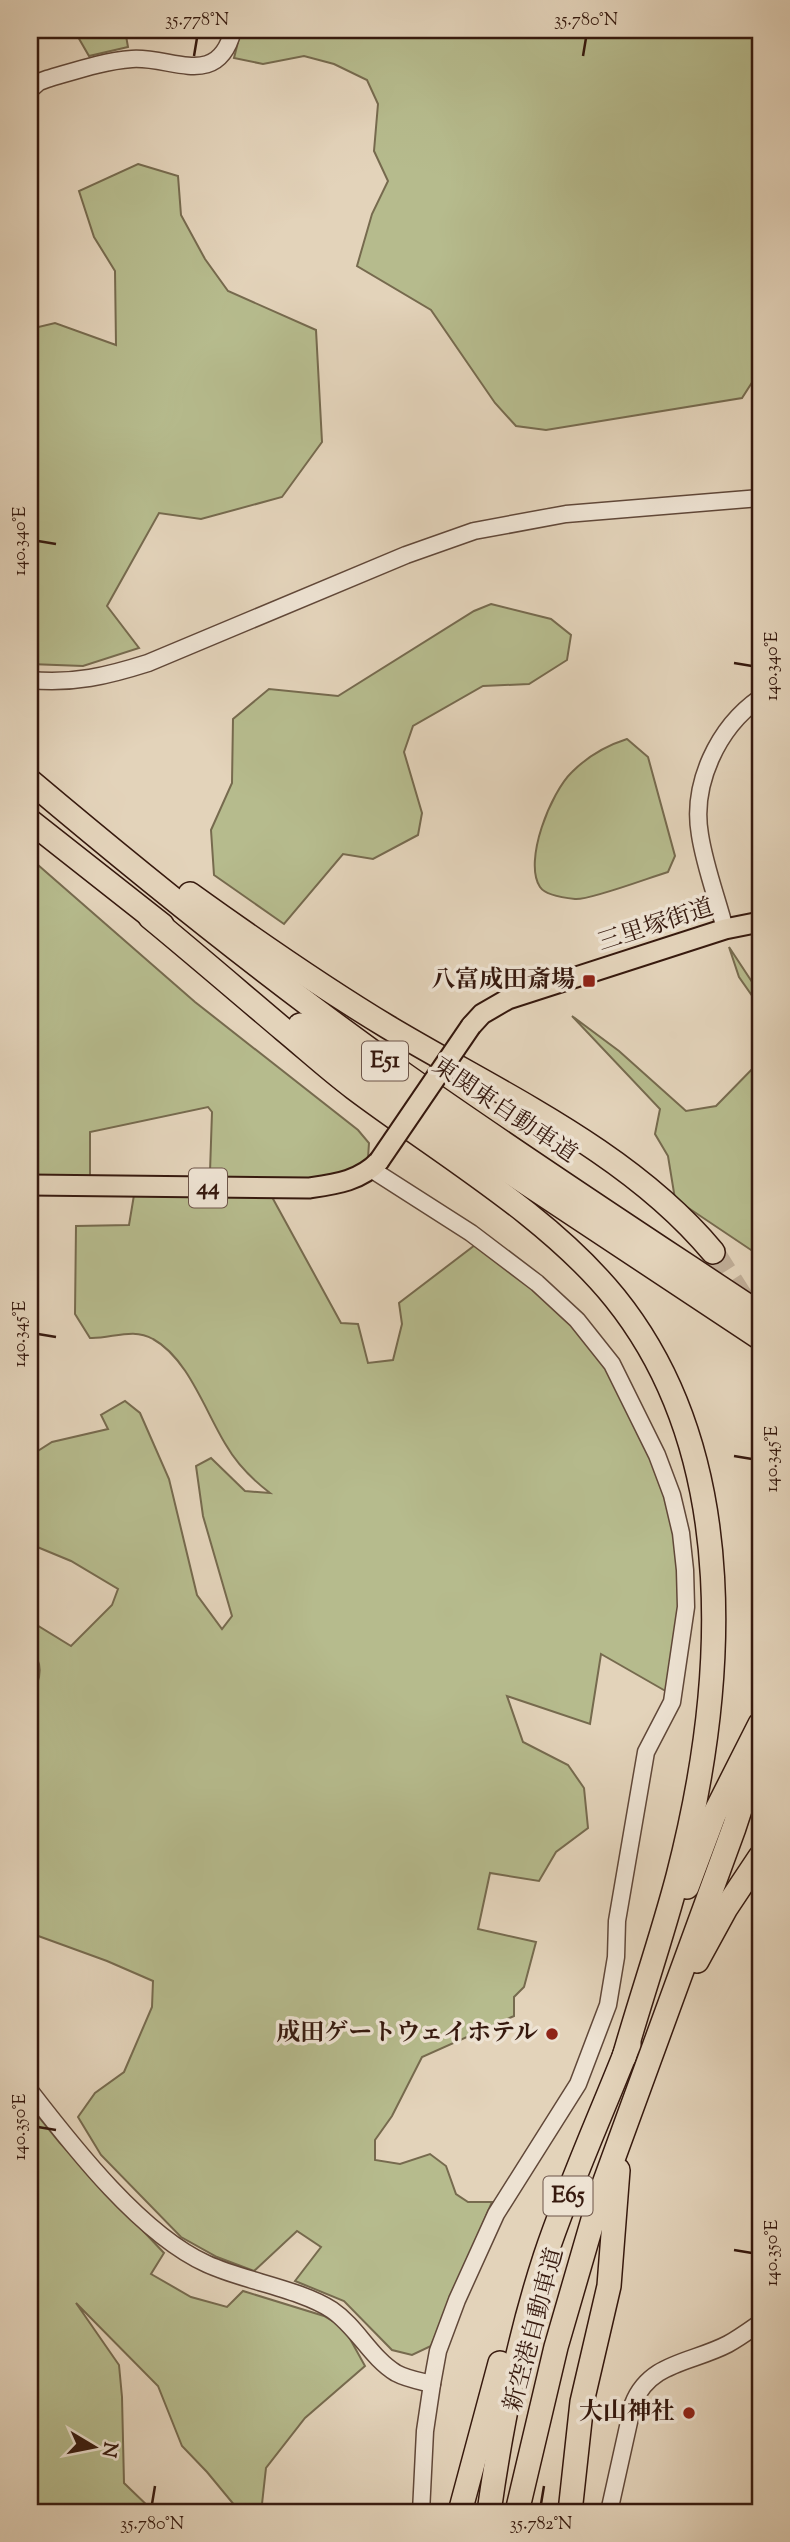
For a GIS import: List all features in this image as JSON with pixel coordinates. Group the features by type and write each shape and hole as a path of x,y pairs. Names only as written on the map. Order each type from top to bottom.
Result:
{"highway":[{"path":"30,778 271,952 386,1026 567,1132 628,1171 688,1222 713,1252"},
{"name":"東関東自動車道","path":"30,778 157,888 344,1030 542,1169 760,1314"},
{"name":"東関東自動車道","path":"30,821 150,917 388,1089 760,1338"},
{"path":"150,917 351,1086 551,1233 616,1299 667,1380 683,1420 701,1483 711,1555 713,1638 705,1736 678,1876 624,2057"},
{"path":"624,2057 709,1828 760,1724"},
{"path":"655,2045 760,1749"},
{"path":"655,2045 726,1908 760,1857"},
{"name":"新空港自動車道","path":"517,2512 541,2405 576,2275 601,2192 655,2045"},
{"name":"新空港自動車道","path":"489,2512 508,2394 536,2290 561,2214 624,2057"},
{"path":"570,2511 582,2402 607,2305 617,2177 622,2140 631,2109"},
{"path":"460,2512 531,2255 559,2195 594,2132"}],"main road":[{"name":"三里塚街道","path":"375,1165 482,1014 508,999 726,929 760,922"},
{"name":"44","path":"30,1185 309,1188 354,1179 375,1165"}],"street":[{"path":"30,90 47,79 95,65 135,59 181,67 205,64 218,59 228,47 233,30"},
{"path":"30,680 78,681 111,675 148,663 407,555 474,531 566,514 760,498"},
{"path":"726,929 700,836 700,800 710,759 719,742 734,720 760,698"},
{"path":"375,1165 537,1283 577,1320 612,1364 656,1455 671,1494 681,1533 686,1607 672,1702 646,1752 617,1921 614,1980 602,2026 578,2084 496,2214 476,2254 438,2351 425,2431 421,2512"},
{"path":"30,2091 100,2174 160,2236 209,2265 306,2298 330,2309 351,2326 394,2371 406,2378 432,2384"},
{"path":"609,2512 638,2392 646,2381 659,2371 727,2345 760,2323"},
{"path":"739,2337 760,2331"}],"green space":[{"path":"74,30 125,30 128,47 89,56"},
{"path":"241,30 760,30 760,370 742,398 546,430 516,426 495,403 431,310 357,266 372,214 388,181 374,151 378,104 367,80 334,64 304,56 263,64 234,58"},
{"path":"138,164 178,176 181,215 205,259 228,291 316,330 322,442 282,497 201,519 159,513 107,606 139,648 83,666 30,664 30,329 55,323 116,345 115,271 94,237 79,191"},
{"path":"491,604 551,619 571,635 567,660 529,684 483,686 413,726 404,752 422,813 418,835 373,859 343,854 284,924 214,875 211,830 232,783 233,719 269,689 338,696 474,611"},
{"path":"627,739 648,757 675,856 668,872 582,899 547,893 540,887 535,861 537,844 548,810 564,782 584,761 604,748"},
{"path":"30,858 195,1002 358,1130 369,1143 368,1158 353,1171 312,1178 214,1179 210,1172 212,1112 208,1107 90,1132 90,1179 30,1180"},
{"path":"729,947 760,994 760,1007 739,977"},
{"path":"572,1016 619,1051 686,1111 716,1106 760,1061 760,1256 675,1199 668,1156 655,1134 660,1109"},
{"path":"134,1195 272,1197 341,1323 358,1324 368,1363 393,1360 402,1324 399,1303 475,1245 538,1291 588,1342 619,1387 667,1496 678,1544 682,1590 669,1693 601,1654 590,1724 507,1696 523,1742 568,1765 584,1788 588,1828 556,1852 539,1881 490,1873 478,1929 536,1942 524,1987 514,1997 514,2016 422,2057 392,2116 375,2140 375,2160 400,2164 430,2154 446,2166 456,2194 468,2202 492,2202 431,2346 412,2355 392,2350 344,2301 295,2281 321,2247 297,2231 254,2271 217,2257 181,2237 101,2155 78,2117 95,2093 124,2072 152,2007 153,1981 30,1933 30,1698 40,1667 30,1649 30,1637 35,1624 71,1646 112,1605 118,1589 71,1561 30,1544 30,1456 52,1442 108,1429 101,1415 125,1401 140,1413 169,1479 197,1595 222,1629 232,1616 203,1516 196,1466 211,1458 245,1491 270,1493 235,1459 186,1372 165,1348 153,1339 138,1334 90,1338 75,1314 76,1226 129,1225"},
{"path":"30,2106 60,2143 164,2253 151,2274 191,2297 227,2307 243,2291 324,2316 344,2328 365,2366 305,2418 266,2468 262,2504 266,2512 240,2512 182,2446 158,2386 76,2303 119,2365 124,2483 154,2512 30,2512"}],"tunnel":[{"path":"713,1252 749,1309"}],"place":[{"name":"八富成田斎場","path":"589,981"},
{"name":"成田ゲートウェイホテル","path":"552,2034"},
{"name":"大山神社","path":"689,2413"}]}
